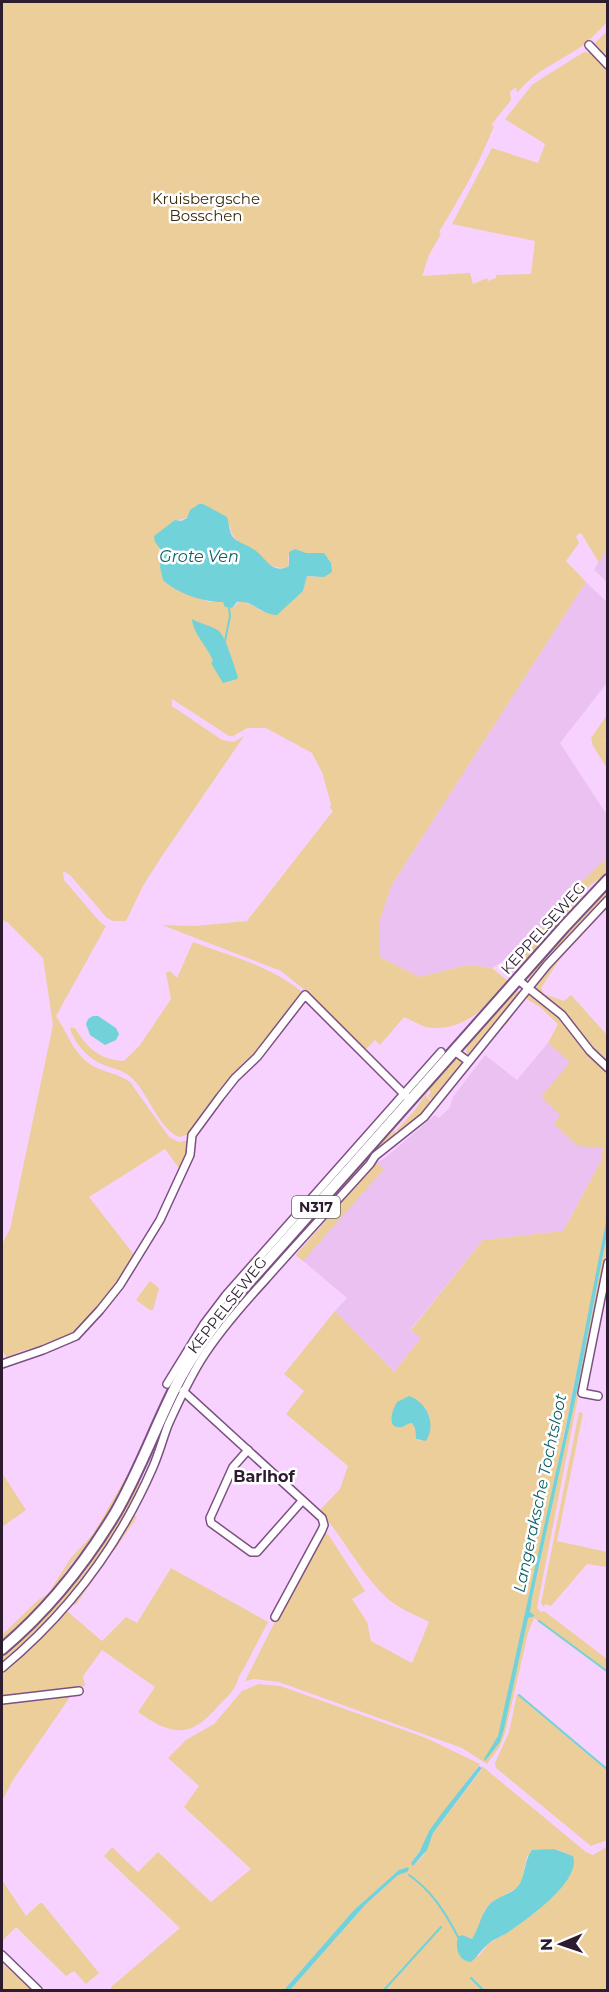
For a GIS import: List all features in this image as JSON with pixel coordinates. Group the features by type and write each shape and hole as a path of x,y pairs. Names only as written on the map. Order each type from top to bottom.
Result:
{"main road":[{"name":"KEPPELSEWEG","path":"2,1649 44,1608 106,1527 213,1319 233,1300 407,1097 454,1051 608,880"}],"street":[{"path":"589,45 608,64"},
{"name":"KEPPELSEWEG","path":"2,1668 29,1646 65,1607 121,1529 145,1482 169,1424 176,1388 200,1361 240,1308 375,1156 424,1117 582,926 608,900"},
{"path":"517,979 562,1016 590,1051 608,1068"},
{"path":"2,1364 76,1336 100,1310 120,1285 160,1220 190,1155 192,1135 235,1078 257,1057 305,995 407,1097"},
{"path":"454,1051 468,1061"},
{"name":"KEPPELSEWEG","path":"407,1097 441,1052"},
{"path":"598,1396 582,1393 608,1263"},
{"path":"176,1388 322,1518 324,1525 275,1617"},
{"path":"248,1450 233,1467 210,1518 211,1523 251,1552 257,1552 302,1501"},
{"path":"134,1476 145,1482"},
{"path":"2,1700 79,1691"},
{"path":"2,1955 38,1990"}],"shaded area":[{"path":"607,548 607,582 594,570"},
{"path":"586,582 607,602 607,683 560,743 607,815 607,858 581,882 512,963 506,959 492,968 468,965 419,977 380,957 380,920 391,886"},
{"path":"548,1043 571,1062 561,1115 554,1124 603,1148 601,1161 563,1231 483,1240 411,1329 421,1338 394,1372 335,1311 347,1298 296,1255 376,1163 385,1158 435,1115 439,1118 450,1107 453,1097 485,1055 517,1080"}],"green space":[{"name":"Kruisbergsche Bosschen","path":"2,2 608,2 607,22 590,39 539,73 517,93 516,87 510,92 511,100 491,125 494,126 482,154 439,232 441,234 429,255 422,276 470,273 473,284 487,278 488,281 496,278 496,275 531,274 535,241 452,224 492,148 538,163 545,144 505,119 533,84 584,52 591,53 608,69 607,548 599,563 581,533 576,536 579,543 566,561 586,582 391,886 380,920 380,957 419,977 468,965 492,968 508,981 476,1014 458,1024 431,1028 404,1017 380,1045 375,1040 365,1050 317,1000 281,971 162,925 195,926 247,921 333,811 330,808 331,804 322,772 312,753 266,728 247,728 229,736 172,699 172,706 222,740 234,742 244,736 160,859 143,886 126,921 113,921 107,918 70,875 63,871 64,880 106,926 56,1016 81,1057 95,1067 130,1082 169,1137 179,1142 190,1140 188,1154 181,1171 165,1149 89,1197 135,1256 97,1310 73,1333 59,1342 43,1348 29,1349 7,1358 2,1350 2,1244 10,1229 53,1025 43,958 7,922 2,920","holes":["203,504 226,520 234,537 260,559 283,568 289,566 288,556 316,577 307,576 303,591 261,611 241,601 232,608 223,602 209,602 178,590 160,561 159,546 175,520 187,517"]},
{"path":"607,31 607,53 604,56 594,44"},
{"path":"607,715 605,740 607,768 593,746 591,738"},
{"path":"607,858 607,873 588,887 574,908 517,972 512,963 581,882"},
{"path":"607,888 607,897 547,960 530,983 528,982 530,972 577,918"},
{"path":"607,903 607,908 559,960 541,988 544,994 564,1001 571,995 607,1035 607,1061 589,1044 570,1020 537,992 535,986 544,972"},
{"path":"193,942 264,968 302,992 190,1134 179,1137 166,1127 130,1076 88,1055 75,1040 70,1028 75,1028 95,1052 108,1058 124,1061 140,1045 171,999 166,973 170,971 177,978"},
{"path":"515,991 520,991 521,994 469,1056 466,1052 468,1042"},
{"path":"527,995 539,1000 551,1007 607,1074 608,1217 528,1612 531,1614 532,1598 575,1401 607,1234 607,1248 537,1608 607,1659 607,1672 534,1618 528,1633 505,1733 500,1746 487,1764 462,1748 279,1682 254,1679 245,1681 311,1550 322,1534 328,1534 365,1591 352,1599 367,1622 371,1641 412,1663 429,1622 397,1606 378,1589 319,1511 340,1489 348,1466 286,1414 304,1391 284,1374 335,1311 394,1372 421,1338 411,1330 483,1240 563,1231 601,1161 603,1148 577,1146 554,1124 560,1115 541,1097 570,1062 548,1043 558,1024 540,1007 525,998 506,1025 505,1023","holes":["425,1407 430,1418 420,1441 416,1439 415,1428 412,1423 407,1423"]},
{"path":"454,1060 459,1060 463,1065 455,1071 433,1101 428,1096 431,1092 428,1089"},
{"path":"427,1092 426,1096 432,1102 398,1134 397,1130"},
{"path":"395,1130 396,1136 374,1152 319,1217 317,1215 354,1171"},
{"path":"376,1163 384,1169 303,1261 296,1255"},
{"path":"315,1217 317,1219 280,1258 191,1370 228,1316"},
{"path":"150,1281 159,1288 153,1310 136,1300"},
{"path":"579,1412 583,1413 557,1541 607,1552 607,1567 587,1564 551,1606 545,1604 544,1607 541,1603"},
{"path":"2,1473 26,1510 2,1527"},
{"path":"128,1474 130,1477 112,1510 89,1545 71,1564 52,1593 50,1591 70,1559 93,1534"},
{"path":"137,1480 143,1484 116,1533 61,1605 62,1607 2,1665 2,1653 56,1601 60,1601 58,1599 84,1573"},
{"path":"133,1514 137,1517 114,1551 111,1548"},
{"path":"171,1568 268,1622 233,1690 199,1724 181,1730 171,1729 161,1726 138,1712 155,1687 102,1650 83,1676 85,1686 12,1698 2,1696 2,1670 92,1577 94,1578 76,1605 72,1604 67,1611 102,1641 126,1617 137,1623"},
{"path":"48,1594 50,1596 2,1643 2,1635 38,1600"},
{"path":"259,1684 280,1686 426,1738 480,1764 429,1831 423,1846 411,1863 413,1866 424,1855 433,1833 482,1766 586,1852 593,1855 607,1847 607,1990 290,1990 366,1904 398,1875 409,1869 408,1867 399,1870 354,1910 284,1990 111,1990 111,1987 180,1928 104,1856 112,1847 138,1872 158,1852 211,1902 251,1869 184,1807 199,1786 168,1758 186,1740 214,1724 242,1691","holes":["554,1849 573,1856 560,1889 536,1912 488,1944 478,1957 466,1938 472,1939 479,1928 484,1911 492,1902 517,1888 522,1880 527,1856"]},
{"path":"72,1694 13,1780 2,1801 2,1702"},
{"path":"517,1694 607,1770 607,1840 591,1846 496,1768 495,1763 509,1732"},
{"path":"2,1880 26,1916 42,1903 99,1973 86,1984 74,1971 66,1976 16,1927 2,1941"},
{"path":"2,1962 31,1990 2,1990"}],"water":[{"name":"Grote Ven","path":"199,504 227,517 234,538 253,549 273,567 278,569 289,566 289,552 295,549 306,553 324,553 331,563 332,572 324,577 307,576 303,591 277,615 248,603 237,602 232,608 225,607 223,602 207,601 183,593 163,580 160,567 161,550 154,536 175,520 181,521 187,518 190,510"},
{"path":"192,619 222,634 237,679 223,683 195,630"},
{"path":"93,1016 98,1016 116,1028 119,1034 116,1040 105,1045 90,1035 86,1024"},
{"path":"607,1217 607,1234 575,1401 532,1598 530,1612 535,1616 528,1618 500,1742 485,1761 484,1759 498,1736 565,1431"},
{"path":"409,1396 421,1403 428,1414 431,1428 426,1441 416,1439 412,1423 402,1427 393,1425 392,1413 397,1402"},
{"path":"479,1766 482,1768 433,1833 427,1850 413,1866 411,1863 420,1851 429,1831"},
{"path":"554,1849 573,1856 573,1866 569,1877 561,1888 526,1919 489,1943 471,1962 460,1957 457,1949 458,1937 462,1935 472,1939 488,1906 517,1888 532,1850"},
{"path":"408,1867 407,1872 398,1875 366,1904 290,1990 284,1990 354,1910 399,1870"}],"waterway":[{"path":"225,641 230,616 229,608"},
{"path":"539,1621 608,1672"},
{"path":"519,1695 608,1770"},
{"path":"409,1875 425,1888 437,1903 458,1937"},
{"path":"384,1990 441,1927"},
{"path":"471,1978 483,1990"}],"district":[{"name":"Barlhof","path":"264,1476"}],"water label":[{"name":"Langeraksche Tochtsloot","path":"540,1493"}]}
